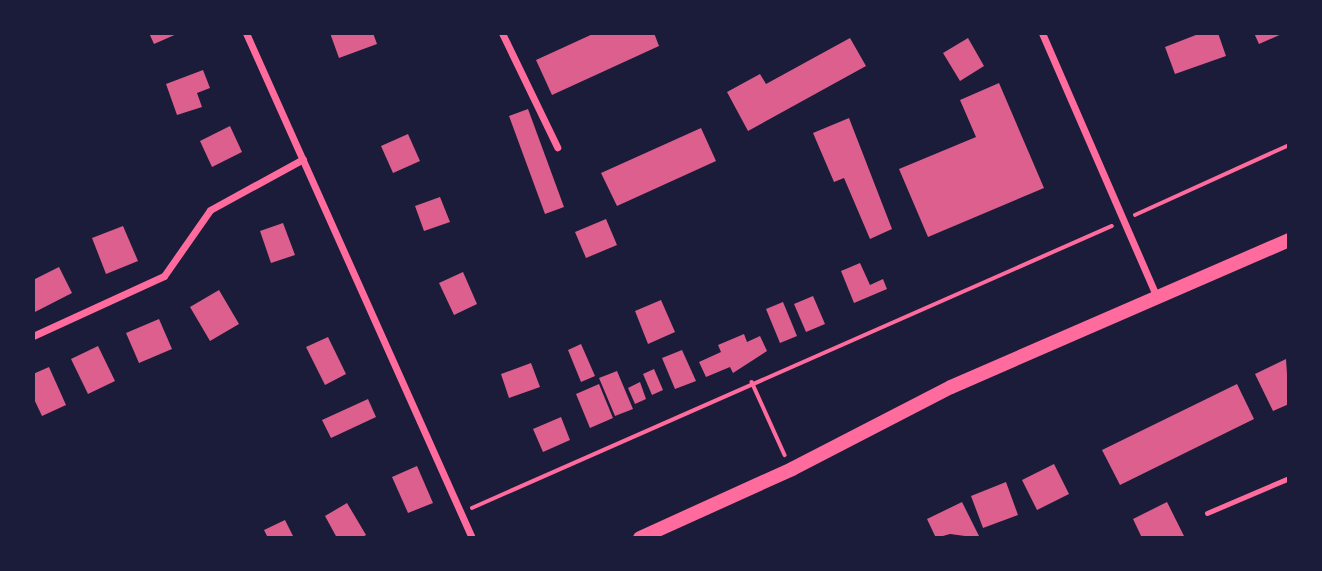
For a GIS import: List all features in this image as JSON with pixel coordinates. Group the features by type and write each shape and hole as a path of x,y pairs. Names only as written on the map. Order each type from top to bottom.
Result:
{"main road":[{"path":"640,538 792,469 951,387 1289,240"}],"street":[{"path":"246,33 472,538"},
{"path":"1042,33 1157,298"},
{"path":"504,34 557,147"},
{"path":"33,336 164,276 210,210 303,159"}],"lane":[{"path":"1207,513 1289,478"}],"path":[{"path":"461,513 752,381 1289,145"},
{"path":"752,381 792,469"}],"building":[{"path":"149,33 179,33 154,44"},
{"path":"330,33 373,33 377,44 339,58"},
{"path":"595,33 654,33 659,46 552,95 536,60"},
{"path":"1201,33 1218,33 1226,56 1175,74 1165,47"},
{"path":"1254,33 1284,33 1259,44"},
{"path":"850,38 866,66 748,131 727,92 760,74 766,84"},
{"path":"968,38 984,66 960,81 943,53"},
{"path":"203,70 210,88 197,93 202,107 177,115 166,84"},
{"path":"999,83 1044,188 928,237 899,169 976,137 960,100"},
{"path":"528,109 564,207 545,214 509,116"},
{"path":"849,118 892,229 870,239 844,178 834,182 813,133"},
{"path":"230,126 242,152 212,167 200,141"},
{"path":"701,128 716,161 617,206 601,173"},
{"path":"408,134 420,161 393,173 381,146"},
{"path":"440,197 450,222 424,231 415,206"},
{"path":"606,219 617,245 586,258 575,232"},
{"path":"283,223 295,255 271,263 260,231"},
{"path":"123,226 138,261 106,274 92,238"},
{"path":"860,263 870,285 883,279 887,289 854,303 841,271"},
{"path":"59,267 72,293 33,313 33,280"},
{"path":"463,272 477,304 454,315 439,283"},
{"path":"219,290 239,324 210,341 190,307"},
{"path":"813,296 825,324 806,332 794,304"},
{"path":"661,300 675,332 648,344 635,311"},
{"path":"783,302 797,336 780,343 766,309"},
{"path":"159,319 172,349 139,363 126,333"},
{"path":"744,334 747,342 760,336 767,351 733,373 730,367 706,377 699,362 721,352 718,345"},
{"path":"328,337 346,374 325,385 306,347"},
{"path":"581,344 595,376 581,382 568,350"},
{"path":"98,346 115,381 88,394 71,359"},
{"path":"682,350 696,381 675,389 662,358"},
{"path":"1286,359 1289,404 1273,411 1255,374"},
{"path":"531,363 540,387 509,398 501,374"},
{"path":"49,367 66,405 42,416 33,397 33,374"},
{"path":"654,369 663,390 652,395 643,374"},
{"path":"617,371 633,409 615,416 599,378"},
{"path":"640,382 646,399 635,404 628,388"},
{"path":"599,384 613,418 590,428 576,394"},
{"path":"1237,384 1254,419 1120,485 1102,450"},
{"path":"368,399 376,417 331,438 322,420"},
{"path":"561,417 570,440 543,452 533,429"},
{"path":"1054,464 1069,494 1037,510 1022,480"},
{"path":"417,466 433,503 408,513 392,477"},
{"path":"1006,482 1018,515 983,528 971,496"},
{"path":"962,502 980,538 950,534 936,538 927,519"},
{"path":"1167,502 1185,538 1142,538 1133,519"},
{"path":"347,503 366,535 361,538 337,538 325,516"},
{"path":"285,520 294,538 268,538 264,530"}]}
